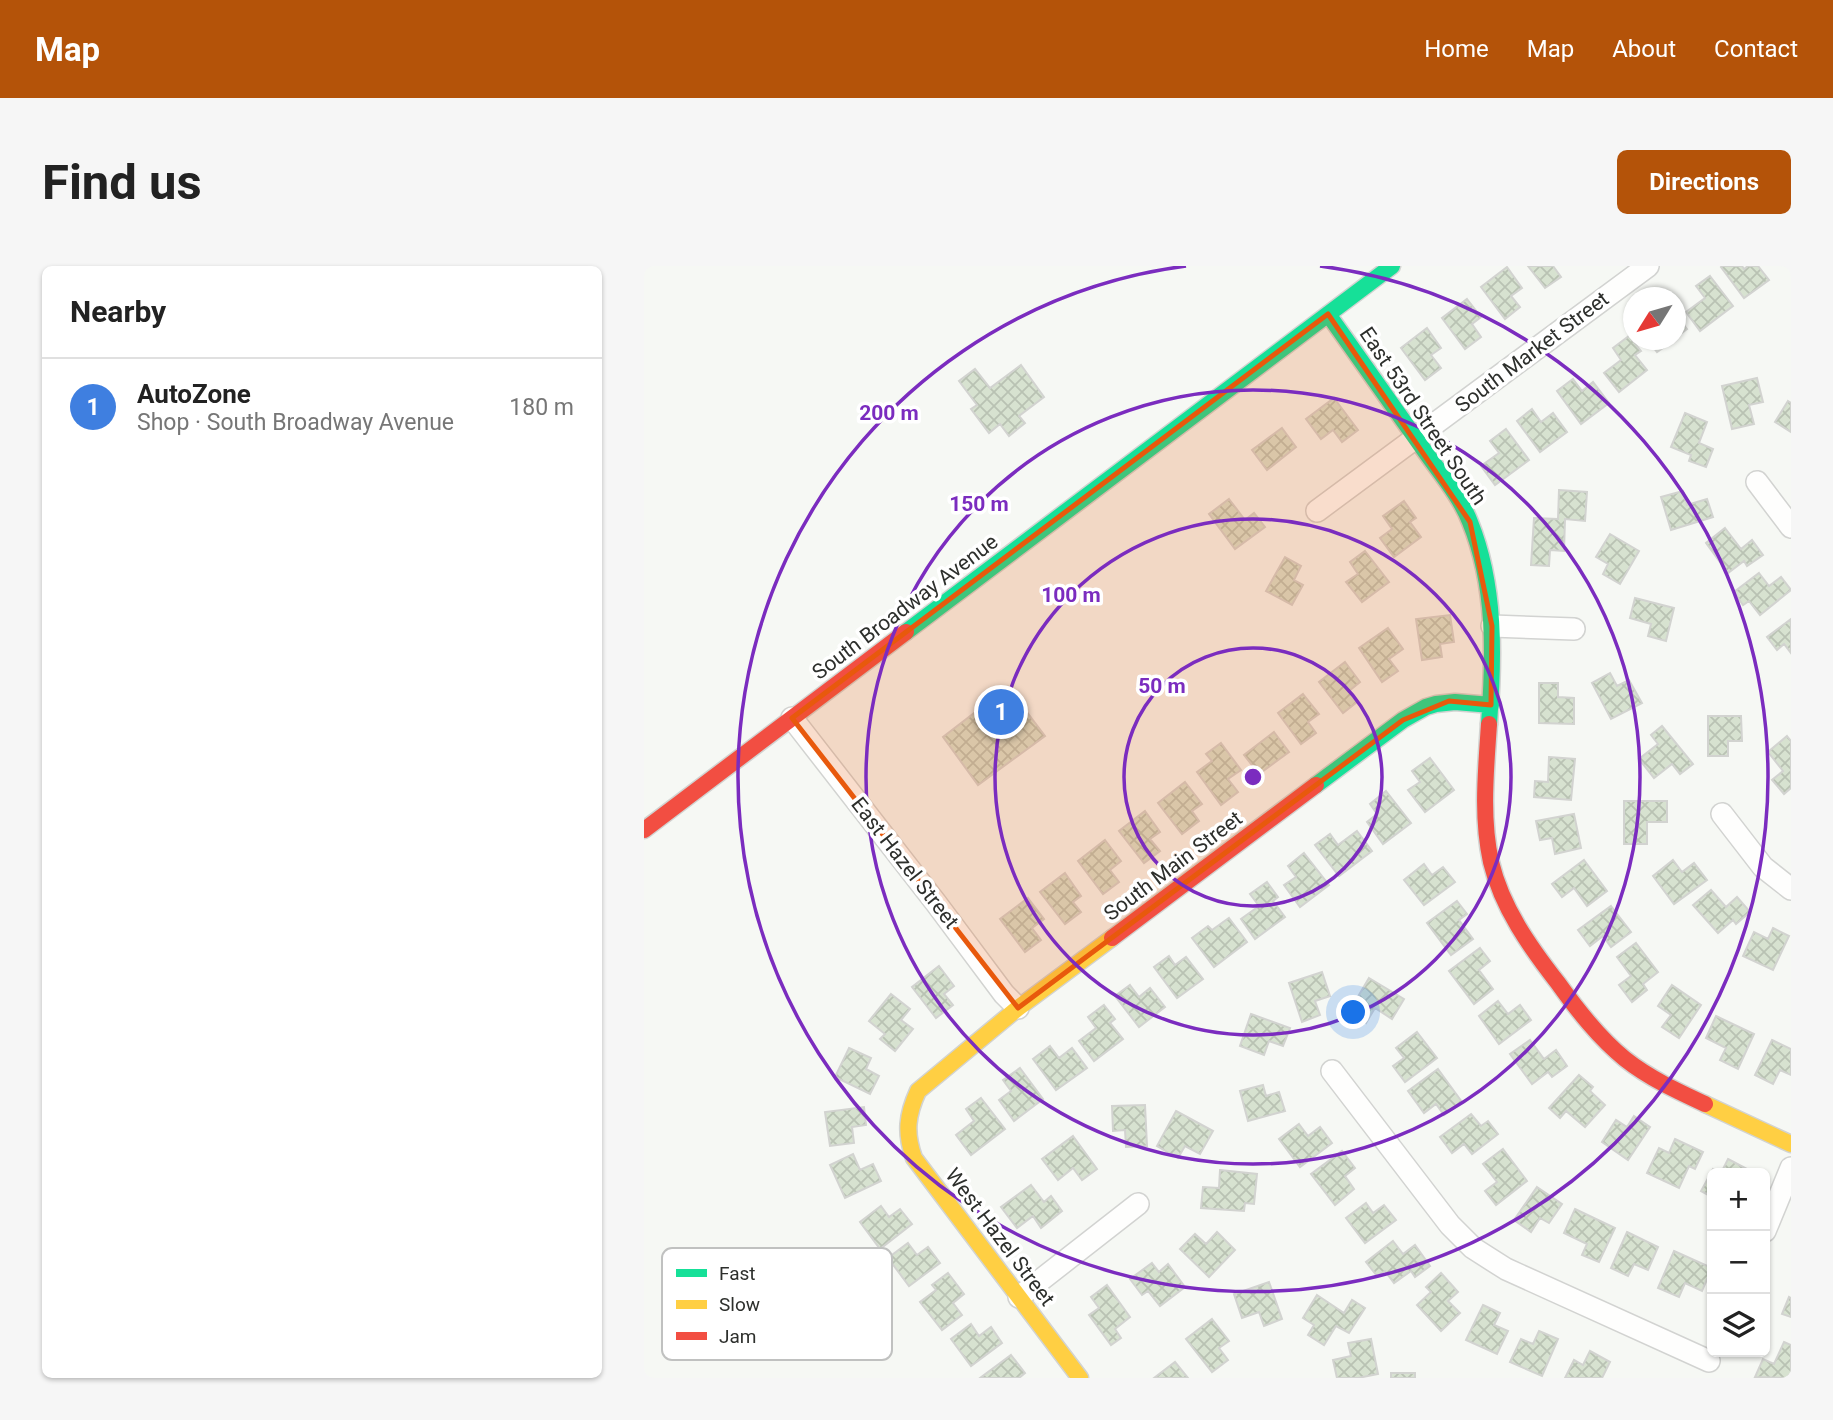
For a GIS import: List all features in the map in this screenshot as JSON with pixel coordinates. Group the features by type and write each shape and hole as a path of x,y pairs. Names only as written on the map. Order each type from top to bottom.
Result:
{"street":[{"name":"South Broadway Avenue","path":"644,830 1392,266"},
{"name":"South Market Street","path":"1317,511 1648,266"},
{"name":"East 53rd Street South","path":"1328,314 1453,492 1470,522 1483,563 1492,626 1486,779 1487,832 1498,884 1507,909 1525,938 1606,1042 1639,1069 1677,1091 1791,1144"},
{"path":"1757,482 1791,527"},
{"path":"1492,626 1574,629"},
{"name":"South Main Street","path":"908,1114 918,1091 1018,1008 1403,720 1422,708 1448,701 1491,705"},
{"name":"East Hazel Street","path":"792,718 1004,994 1018,1008"},
{"path":"1722,814 1763,867 1791,889"},
{"path":"1332,1071 1450,1225 1473,1248 1506,1269 1708,1364"},
{"name":"West Hazel Street","path":"908,1114 906,1135 914,1158 1080,1378"},
{"path":"1770,1219 1791,1168"},
{"path":"1019,1297 1138,1204"}],"highlighted area":[{"path":"1328,314 1470,522 1492,626 1491,705 1449,701 1403,720 1018,1008 792,718"}],"building":[{"path":"1528,266 1553,266 1561,277 1545,288"},
{"path":"1722,266 1742,266 1744,269 1758,266 1769,280 1744,298"},
{"path":"1507,267 1522,288 1511,296 1520,307 1505,319 1481,287"},
{"path":"1710,276 1733,306 1700,331 1686,312 1705,298 1696,286"},
{"path":"1467,299 1481,317 1472,324 1481,337 1465,349 1442,318"},
{"path":"1427,328 1441,348 1431,355 1441,368 1425,380 1401,348"},
{"path":"1623,340 1623,350 1640,350 1635,355 1647,370 1619,392 1604,373 1621,360 1613,348"},
{"path":"1021,365 1044,397 1019,416 1025,423 1009,436 1000,424 989,433 971,409 977,405 959,381 975,369 990,388"},
{"path":"1757,378 1763,402 1749,405 1754,424 1732,429 1722,386"},
{"path":"1573,379 1582,391 1593,382 1609,403 1581,424 1557,391"},
{"path":"1334,398 1358,430 1342,442 1333,430 1321,439 1306,419"},
{"path":"1788,401 1791,403 1791,432 1775,422"},
{"path":"1532,409 1541,422 1553,413 1567,432 1540,452 1517,421"},
{"path":"1685,413 1707,422 1699,443 1713,449 1706,467 1689,461 1691,455 1671,447"},
{"path":"1282,428 1296,447 1267,470 1252,450"},
{"path":"1506,429 1529,460 1495,485 1481,466 1499,453 1490,441"},
{"path":"1559,490 1587,492 1585,521 1565,519 1564,551 1550,550 1549,566 1531,565 1534,518 1558,519"},
{"path":"1683,491 1687,505 1707,499 1713,517 1671,530 1661,497"},
{"path":"1229,499 1245,520 1254,513 1265,527 1235,549 1209,514"},
{"path":"1404,501 1416,518 1410,522 1421,537 1394,557 1380,538 1392,529 1383,516"},
{"path":"1725,528 1741,549 1752,540 1763,555 1747,566 1744,561 1728,573 1706,543"},
{"path":"1610,534 1639,551 1620,584 1603,574 1608,564 1596,557"},
{"path":"1365,551 1389,582 1362,602 1346,582 1358,574 1350,562"},
{"path":"1285,557 1301,566 1294,580 1303,585 1292,605 1266,591"},
{"path":"1759,573 1769,586 1781,577 1791,590 1760,615 1749,601 1743,605 1734,592"},
{"path":"1635,598 1674,608 1666,641 1648,636 1651,624 1630,618"},
{"path":"1450,615 1454,642 1440,644 1442,657 1422,660 1416,619"},
{"path":"1791,619 1791,653 1784,644 1777,650 1767,637"},
{"path":"1388,628 1403,649 1389,659 1398,671 1382,682 1359,648"},
{"path":"1345,662 1360,682 1349,691 1357,702 1343,713 1319,682"},
{"path":"1610,673 1617,686 1629,680 1642,703 1611,719 1592,683"},
{"path":"1539,683 1558,683 1558,697 1574,698 1574,724 1539,723"},
{"path":"1008,687 1045,736 978,785 943,737"},
{"path":"1303,694 1319,714 1308,722 1316,733 1301,744 1278,713"},
{"path":"1708,716 1741,716 1742,741 1728,741 1728,756 1708,756"},
{"path":"1662,726 1693,764 1680,774 1672,764 1654,778 1639,759 1658,744 1651,735"},
{"path":"1274,732 1289,752 1259,774 1244,755"},
{"path":"1787,736 1791,741 1791,788 1784,794 1772,780 1783,771 1768,752"},
{"path":"1221,743 1241,770 1228,779 1238,792 1221,805 1197,772 1212,761 1206,754"},
{"path":"1549,757 1575,759 1571,800 1534,797 1535,781 1548,782"},
{"path":"1430,758 1454,790 1425,812 1408,790 1420,782 1412,771"},
{"path":"1185,782 1202,804 1192,811 1199,821 1182,834 1158,803"},
{"path":"1386,791 1411,823 1383,844 1367,822 1377,814 1370,804"},
{"path":"1624,801 1667,801 1667,822 1647,822 1647,844 1624,844"},
{"path":"1145,811 1160,832 1150,839 1160,851 1144,863 1119,831"},
{"path":"1574,814 1581,848 1555,854 1552,838 1540,840 1536,821"},
{"path":"1357,831 1372,851 1339,876 1315,845 1330,834 1338,845"},
{"path":"1105,840 1121,861 1110,870 1119,882 1103,894 1078,861"},
{"path":"1304,853 1329,885 1300,907 1284,885 1296,877 1288,866"},
{"path":"1584,860 1607,891 1587,906 1574,888 1562,897 1552,884"},
{"path":"1673,860 1682,872 1694,863 1707,880 1674,904 1653,876"},
{"path":"1424,864 1432,875 1443,867 1455,882 1424,905 1404,880"},
{"path":"1065,873 1081,896 1073,902 1081,912 1065,924 1040,892"},
{"path":"1267,882 1278,897 1273,901 1285,917 1255,939 1241,919 1259,906 1250,894"},
{"path":"1711,890 1726,907 1737,897 1750,912 1736,924 1733,920 1718,933 1693,905"},
{"path":"1028,898 1044,919 1032,928 1041,940 1025,952 1000,919"},
{"path":"1457,901 1467,914 1459,920 1473,939 1451,955 1427,923"},
{"path":"1611,906 1631,932 1611,947 1603,936 1590,946 1578,930"},
{"path":"1229,918 1247,942 1214,967 1192,938 1208,926 1212,930"},
{"path":"1773,928 1789,936 1773,970 1743,956 1754,932 1768,939"},
{"path":"1636,943 1658,972 1643,984 1647,990 1632,1002 1619,985 1631,976 1617,957"},
{"path":"1480,948 1490,961 1479,970 1493,989 1474,1004 1449,971"},
{"path":"1169,956 1175,965 1186,957 1203,979 1177,998 1154,967"},
{"path":"939,966 954,986 944,994 953,1005 936,1018 912,987"},
{"path":"1322,972 1330,996 1315,1001 1320,1015 1302,1022 1289,983"},
{"path":"1369,978 1404,999 1392,1019 1375,1008 1366,1023 1349,1012"},
{"path":"1130,985 1139,997 1150,988 1165,1007 1139,1027 1115,996"},
{"path":"1672,985 1701,1005 1679,1038 1662,1027 1671,1015 1658,1006"},
{"path":"891,994 910,1009 901,1020 913,1029 895,1051 880,1039 885,1034 869,1021"},
{"path":"1498,1001 1508,1014 1520,1005 1531,1020 1499,1044 1479,1016"},
{"path":"1104,1005 1115,1019 1110,1023 1123,1039 1094,1061 1079,1041 1096,1028 1088,1017"},
{"path":"1251,1014 1290,1028 1283,1046 1269,1041 1264,1055 1240,1046"},
{"path":"1716,1016 1754,1034 1738,1069 1720,1060 1726,1048 1706,1038"},
{"path":"1417,1032 1437,1058 1405,1082 1393,1066 1404,1058 1396,1048"},
{"path":"1530,1040 1544,1059 1556,1050 1567,1066 1552,1077 1548,1072 1532,1084 1510,1054"},
{"path":"1772,1040 1791,1049 1791,1075 1780,1070 1773,1084 1755,1075"},
{"path":"1050,1046 1059,1058 1072,1048 1087,1068 1056,1090 1033,1059"},
{"path":"849,1048 871,1058 866,1069 879,1076 870,1094 835,1077"},
{"path":"1020,1068 1043,1099 1014,1121 999,1100 1011,1091 1003,1080"},
{"path":"1438,1069 1462,1102 1444,1115 1436,1104 1424,1113 1408,1091"},
{"path":"1579,1075 1593,1087 1590,1091 1605,1105 1585,1127 1566,1111 1560,1118 1549,1108"},
{"path":"1263,1085 1266,1096 1279,1092 1285,1111 1248,1121 1240,1091"},
{"path":"981,1098 1005,1129 971,1155 956,1135 974,1121 966,1109"},
{"path":"1145,1105 1147,1146 1126,1147 1125,1130 1113,1131 1112,1106"},
{"path":"864,1107 866,1125 852,1127 854,1143 830,1146 825,1112"},
{"path":"1176,1111 1213,1131 1200,1154 1185,1146 1178,1158 1157,1146"},
{"path":"1471,1114 1481,1126 1488,1121 1498,1134 1472,1154 1464,1144 1452,1153 1440,1137"},
{"path":"1634,1116 1650,1127 1628,1160 1602,1142 1616,1120 1627,1127"},
{"path":"1299,1124 1308,1136 1320,1127 1332,1143 1300,1167 1279,1139"},
{"path":"1073,1136 1097,1169 1082,1180 1073,1168 1058,1180 1042,1159"},
{"path":"1675,1139 1703,1152 1695,1169 1689,1166 1679,1188 1647,1173 1659,1148 1669,1153"},
{"path":"1503,1149 1527,1181 1496,1205 1485,1191 1497,1182 1483,1164"},
{"path":"1342,1151 1355,1168 1345,1176 1354,1189 1335,1205 1311,1174"},
{"path":"853,1154 860,1170 873,1164 881,1181 845,1198 830,1165"},
{"path":"1728,1159 1745,1168 1724,1168"},
{"path":"1220,1170 1257,1174 1254,1204 1245,1203 1244,1211 1201,1208 1203,1187 1219,1188"},
{"path":"1707,1180 1707,1194 1701,1191"},
{"path":"1031,1185 1044,1202 1051,1196 1062,1211 1041,1228 1033,1216 1017,1228 1001,1207"},
{"path":"1537,1187 1562,1204 1549,1223 1540,1218 1531,1232 1514,1220"},
{"path":"1366,1203 1373,1213 1384,1205 1396,1220 1365,1243 1346,1218"},
{"path":"881,1206 889,1217 900,1209 912,1224 879,1248 860,1222"},
{"path":"1575,1209 1615,1228 1599,1262 1582,1255 1587,1244 1564,1233"},
{"path":"1217,1232 1235,1250 1209,1277 1180,1249 1195,1234 1206,1244"},
{"path":"1627,1232 1658,1247 1648,1270 1634,1264 1628,1276 1611,1268"},
{"path":"1393,1241 1403,1254 1415,1245 1430,1266 1415,1277 1411,1271 1394,1283 1385,1271 1377,1276 1366,1262"},
{"path":"908,1243 917,1255 928,1247 940,1263 909,1286 892,1263 892,1255"},
{"path":"1674,1251 1707,1266 1707,1280 1702,1291 1685,1283 1679,1297 1658,1288"},
{"path":"1152,1263 1159,1272 1168,1264 1185,1287 1160,1306 1148,1291 1142,1295 1130,1279"},
{"path":"948,1273 964,1294 953,1303 962,1315 942,1330 920,1302 936,1290 932,1285"},
{"path":"1441,1273 1458,1292 1448,1301 1460,1313 1441,1331 1417,1305 1431,1292 1426,1287"},
{"path":"1269,1282 1282,1319 1264,1326 1259,1312 1242,1318 1234,1294"},
{"path":"1107,1285 1130,1317 1115,1329 1121,1338 1111,1345 1089,1315 1099,1308 1091,1297"},
{"path":"1317,1295 1344,1313 1352,1300 1365,1308 1349,1333 1336,1326 1324,1345 1308,1335 1314,1325 1303,1318"},
{"path":"1789,1297 1791,1298 1791,1317 1782,1314"},
{"path":"1483,1305 1500,1313 1494,1325 1508,1331 1497,1354 1466,1340"},
{"path":"1212,1319 1229,1341 1219,1348 1228,1360 1212,1372 1186,1339"},
{"path":"971,1324 979,1336 991,1327 1002,1343 971,1366 951,1339"},
{"path":"1539,1331 1558,1339 1542,1376 1510,1362 1521,1339 1533,1344"},
{"path":"1371,1339 1378,1374 1337,1378 1333,1360 1351,1356 1348,1343"},
{"path":"1784,1342 1791,1345 1791,1378 1755,1377 1763,1359 1774,1364"},
{"path":"1590,1351 1610,1362 1602,1378 1565,1378 1574,1360 1583,1365"},
{"path":"1011,1355 1025,1373 1019,1378 980,1378"},
{"path":"1175,1362 1188,1378 1154,1378"},
{"path":"1391,1373 1415,1373 1415,1378 1391,1378"}],"traffic: fast":[{"path":"906,632 1392,266"},
{"path":"1328,314 1449,485 1470,522 1485,571 1489,596 1492,648 1489,724"},
{"path":"1316,785 1403,720 1426,707 1455,702 1491,705"}],"traffic: slow":[{"path":"1080,1378 914,1158 909,1140 909,1124 911,1108 918,1091 1018,1008 1112,938"},
{"path":"1705,1104 1791,1144"}],"traffic: jam":[{"path":"644,830 906,632"},
{"path":"1489,724 1485,793 1488,845 1496,879 1518,926 1573,1004 1606,1042 1644,1072 1705,1104"},
{"path":"1112,938 1316,785"}],"place":[{"name":"AutoZone","path":"1001,712"}]}
